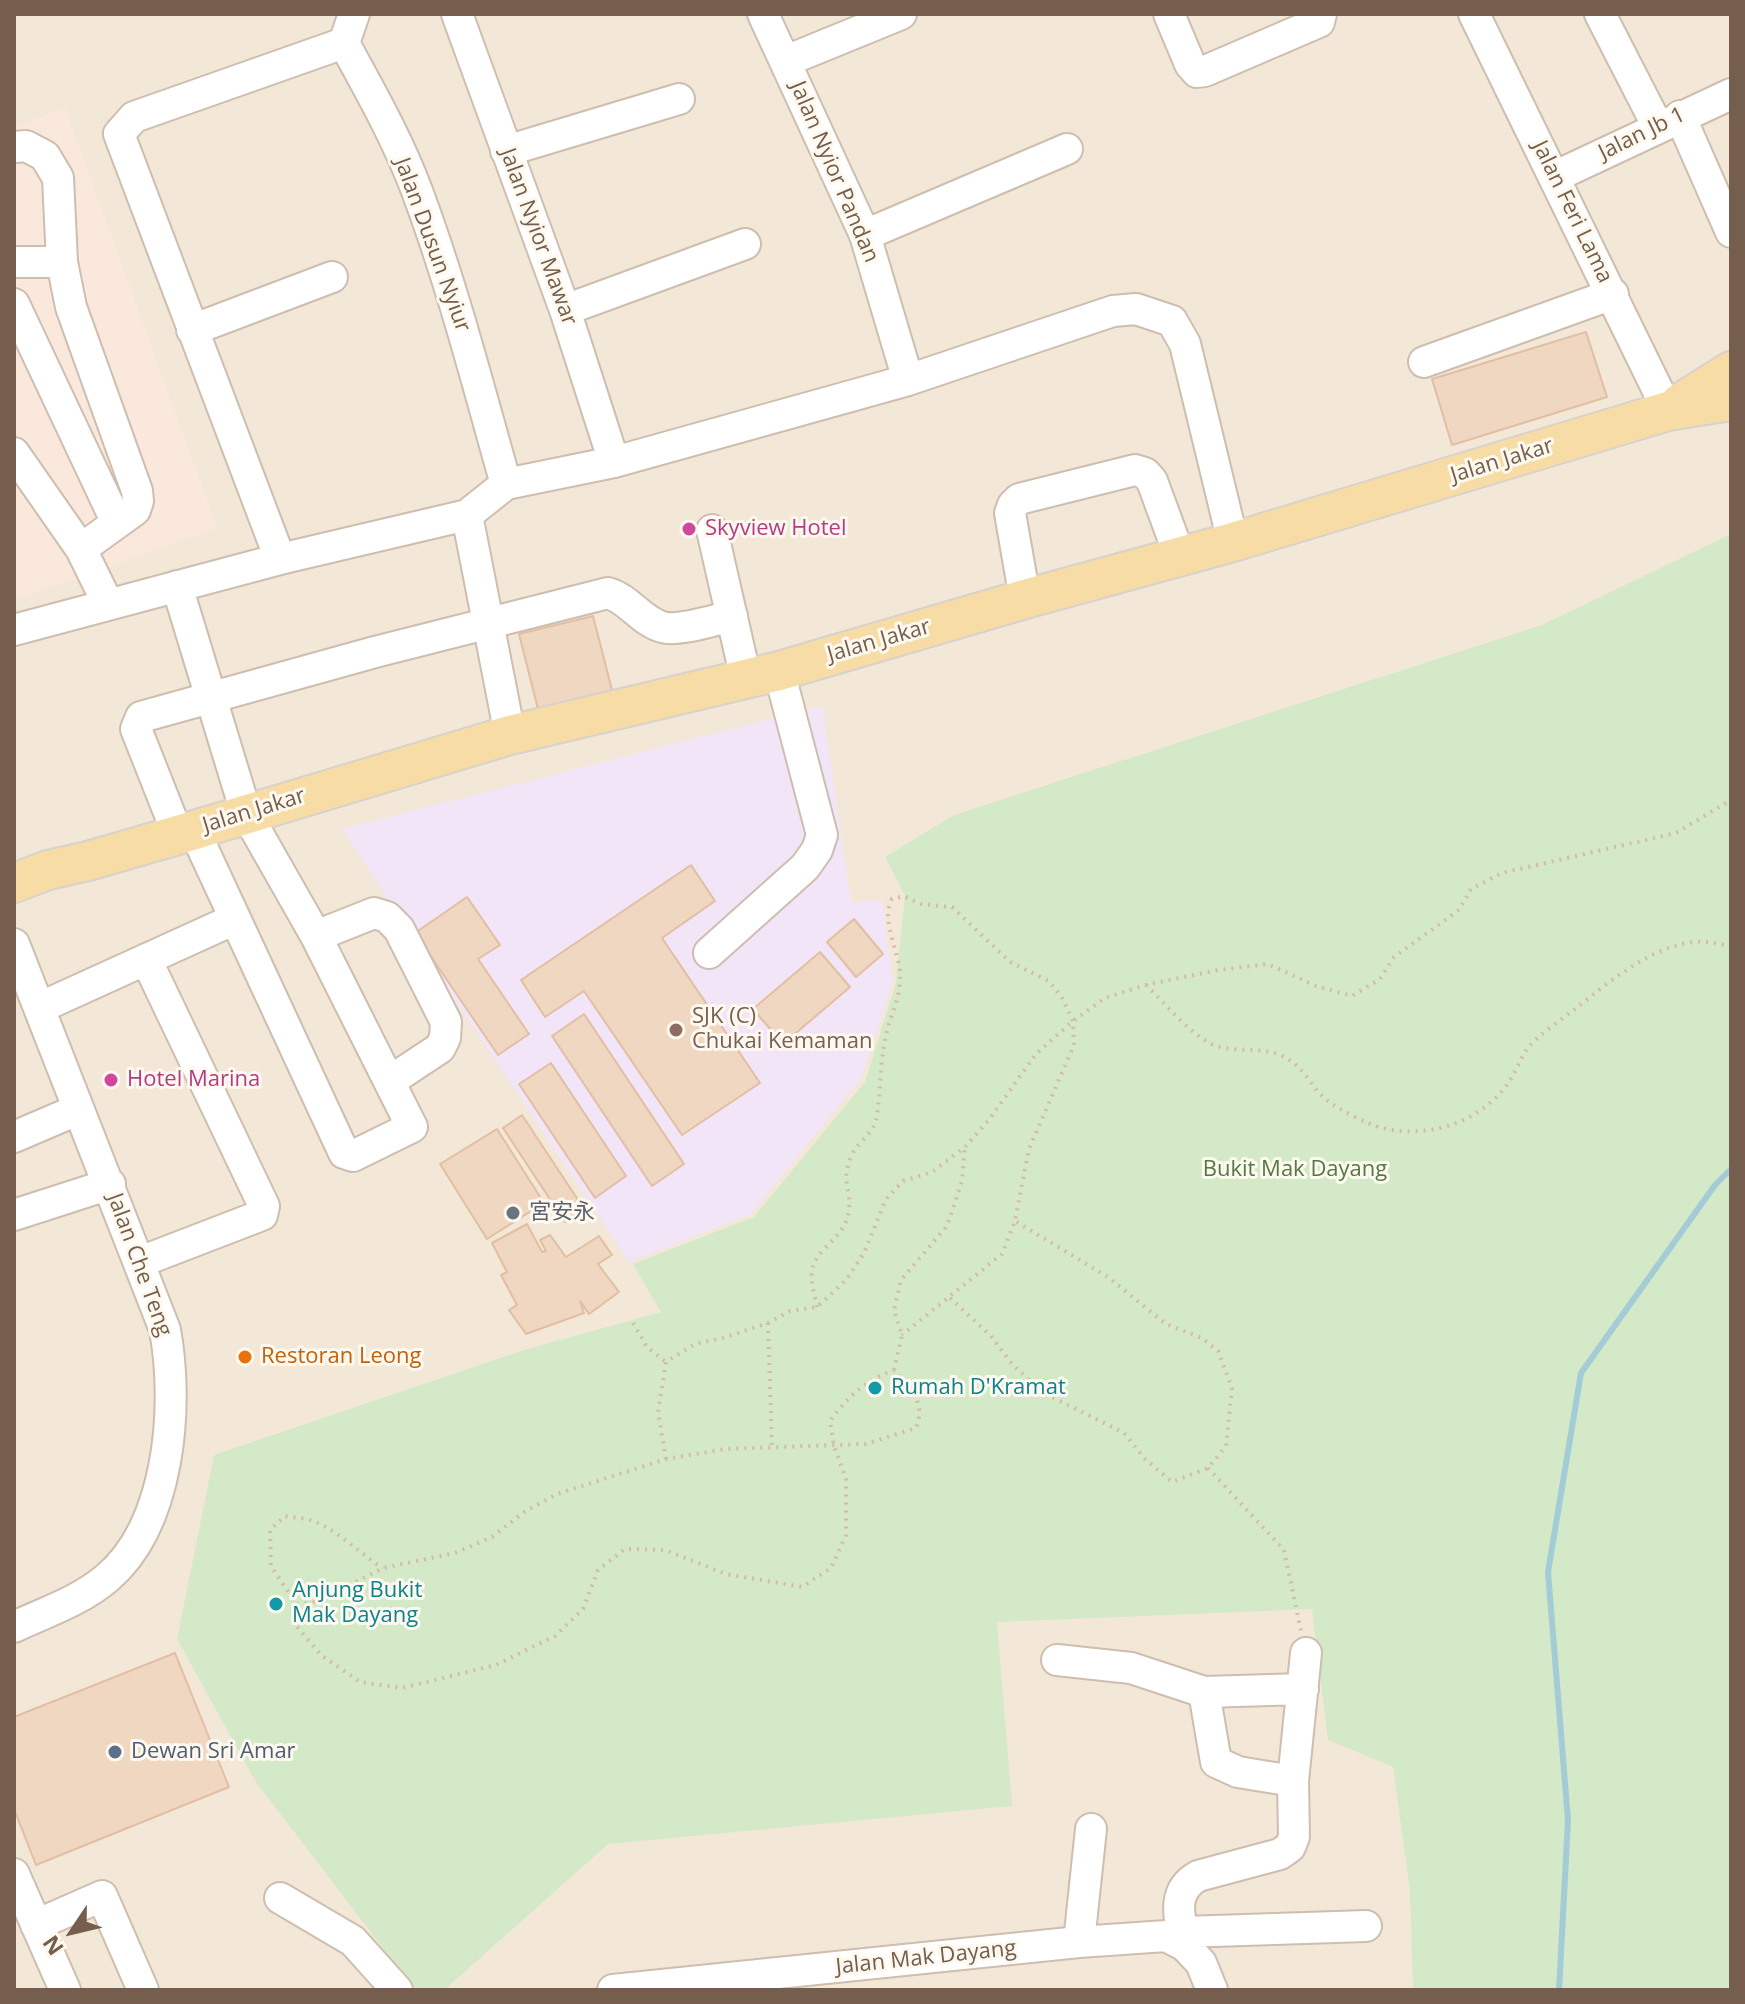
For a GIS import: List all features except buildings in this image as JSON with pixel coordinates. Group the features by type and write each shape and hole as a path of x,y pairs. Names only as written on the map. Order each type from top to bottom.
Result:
{"main road":[{"name":"Jalan Jakar","path":"1668,411 1731,371"},
{"name":"Jalan Jakar","path":"14,883 48,870 186,833 510,735 762,675 1233,542 1668,411 1731,401"},
{"name":"Jalan Jakar","path":"14,901 55,883 88,861"}],"street":[{"path":"280,559 119,134 134,117 344,43 354,14"},
{"name":"Jalan Nyior Mawar","path":"457,14 565,310 614,462"},
{"name":"Jalan Nyior Pandan","path":"763,14 865,235 908,380"},
{"path":"786,61 901,14"},
{"path":"1169,14 1190,64 1197,72 1319,22 1321,14"},
{"name":"Jalan Feri Lama","path":"1474,14 1668,411"},
{"path":"1600,14 1669,121 1731,232"},
{"name":"Jalan Dusun Nyiur","path":"344,43 416,188 451,287 506,484"},
{"name":"Jalan Jb 1","path":"1554,177 1731,94"},
{"path":"506,151 679,99"},
{"path":"14,147 26,146 45,156 58,178 62,262 71,307 137,491 135,510 81,549"},
{"path":"865,235 1067,149"},
{"path":"565,310 745,244"},
{"path":"14,262 62,262"},
{"path":"192,330 332,277"},
{"path":"1424,362 1613,294"},
{"path":"14,304 117,523"},
{"path":"14,630 280,559 467,515 506,484 614,462 908,380 1113,311 1136,309 1172,321 1185,344 1233,542"},
{"path":"14,453 81,549 108,604"},
{"path":"1025,599 1010,513 1019,499 1135,470 1145,473 1152,481 1180,557"},
{"path":"467,515 510,735"},
{"path":"709,953 805,867 817,850 822,835 762,675 732,616 712,530"},
{"path":"177,586 210,699 246,813 316,936 412,1127 353,1156 344,1153 235,919 186,833 136,729 141,717 210,699 488,623 608,593 620,597 659,627 672,629 732,616"},
{"path":"316,936 374,913 387,917 399,929 446,1022 445,1038 440,1048 390,1081"},
{"path":"39,1008 235,919"},
{"name":"Jalan Che Teng","path":"14,944 165,1330 171,1364 172,1400 160,1490 148,1525 132,1551 108,1577 81,1597 14,1627"},
{"path":"140,1262 262,1215 264,1206 146,959"},
{"path":"14,1137 77,1110"},
{"path":"14,1215 110,1184"},
{"path":"1212,1990 1201,1963 1184,1939 1178,1907 1181,1890 1198,1876 1280,1854 1290,1847 1294,1837 1293,1781 1306,1653"},
{"path":"1057,1660 1131,1668 1204,1692 1303,1689"},
{"path":"1204,1692 1216,1762 1238,1772 1293,1781"},
{"path":"1079,1942 1091,1829"},
{"path":"14,1874 65,1990"},
{"path":"36,1925 102,1896 143,1990"},
{"path":"280,1898 353,1941 397,1990"},
{"name":"Jalan Mak Dayang","path":"613,1990 862,1978 1079,1942 1166,1936 1184,1939 1366,1926"}],"path":[{"path":"666,1459 658,1412 666,1362 695,1344 768,1323 790,1311 817,1307 846,1280 864,1253 886,1199 903,1181 932,1172 965,1147 988,1121 1036,1054 1105,998 1146,985 1218,970 1268,964 1316,986 1352,996 1380,979 1394,957 1459,910 1471,889 1502,873 1676,833 1731,800"},
{"path":"817,1307 811,1272 817,1256 842,1231 849,1209 844,1180 852,1153 873,1131 886,1036 900,990 900,974 887,909 892,899 904,896 921,904 952,907 1010,962 1049,981 1062,998 1073,1021 1074,1045 1029,1149 1015,1221 1002,1254 902,1335"},
{"path":"1146,985 1193,1033 1219,1047 1280,1055 1305,1072 1326,1101 1381,1128 1430,1132 1479,1114 1507,1085 1529,1048 1618,973 1659,951 1695,942 1719,942 1731,948"},
{"path":"894,1370 902,1335 894,1310 901,1280 947,1226 962,1181 965,1147"},
{"path":"950,1298 991,1336 1012,1364 1042,1392 1124,1433 1145,1459 1172,1482 1208,1468 1226,1446 1232,1388 1218,1351 1202,1338 1166,1324 1108,1277 1015,1221"},
{"path":"633,1323 647,1347 666,1362"},
{"path":"768,1323 772,1448"},
{"path":"297,1605 318,1601 383,1568 455,1553 492,1537 524,1512 557,1494 666,1459 725,1449 866,1444 916,1428 921,1415 913,1390 894,1370"},
{"path":"383,1568 361,1555 342,1536 315,1521 285,1516 270,1530 271,1566 297,1605 293,1622 321,1655 360,1682 402,1688 496,1665 555,1636 583,1609 598,1570 625,1549 665,1550 726,1574 802,1587 831,1568 846,1535 846,1479 834,1446 830,1421 847,1396 871,1379 894,1370"},
{"path":"1208,1468 1284,1550 1306,1653"}],"shaded area":[{"path":"14,14 1731,14 1731,1990 14,1990"},
{"path":"65,108 217,528 14,600 14,128"},
{"name":"SJK (C) Chukai Kemaman","path":"822,706 851,902 882,900 893,982 861,1078 751,1214 629,1262 342,829"}],"green space":[{"name":"Bukit Mak Dayang","path":"1731,534 1731,1990 1413,1990 1410,1891 1393,1767 1328,1740 1312,1609 997,1622 1012,1806 608,1844 444,1990 415,1990 256,1782 177,1639 214,1455 524,1350 661,1312 633,1264 754,1217 865,1082 896,983 905,895 885,857 954,815 1542,625"}],"waterway":[{"path":"1559,1990 1568,1820 1548,1572 1581,1373 1715,1185 1731,1169"}],"place":[{"name":"Skyview Hotel","path":"689,529"},
{"name":"SJK (C) Chukai Kemaman","path":"676,1030"},
{"name":"Hotel Marina","path":"111,1080"},
{"name":"宮安永","path":"513,1213"},
{"name":"Restoran Leong","path":"245,1357"},
{"name":"Rumah D'Kramat","path":"875,1388"},
{"name":"Anjung Bukit Mak Dayang","path":"276,1604"},
{"name":"Dewan Sri Amar","path":"115,1752"}]}
